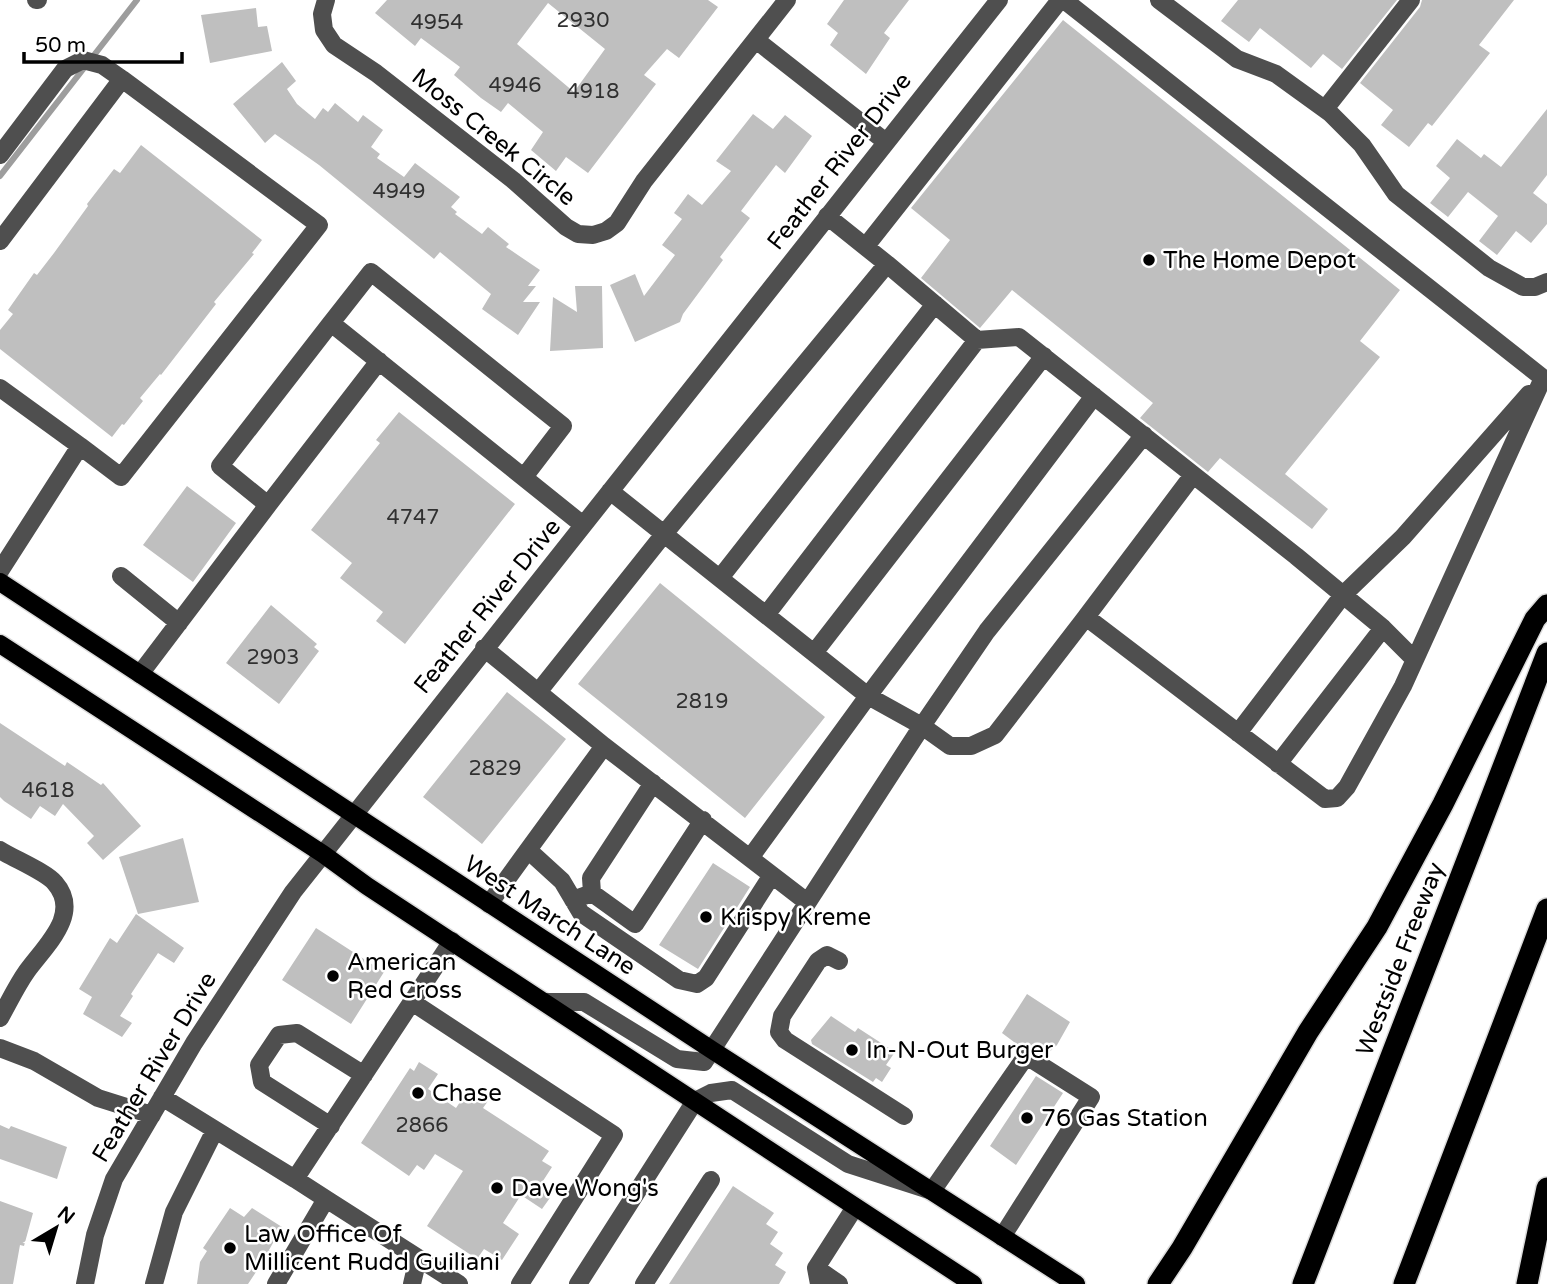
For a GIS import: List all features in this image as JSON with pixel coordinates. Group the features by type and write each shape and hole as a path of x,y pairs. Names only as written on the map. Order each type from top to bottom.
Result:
{"highway":[{"path":"1158,1284 1182,1248 1308,1032 1377,927 1443,804 1535,619 1547,605"},
{"name":"Westside Freeway","path":"1303,1284 1547,653"},
{"path":"1404,1284 1547,909"},
{"path":"1527,1284 1547,1188"}],"main road":[{"name":"West March Lane","path":"0,582 712,1050 1076,1284"},
{"path":"0,644 973,1284"}],"street":[{"name":"Moss Creek Circle","path":"326,0 322,14 324,30 334,45 386,81 513,180 566,227 578,234 593,235 606,231 617,223 644,181 787,0"},
{"name":"Feather River Drive","path":"85,1284 95,1235 114,1179 194,1043 285,904 484,648 999,0"},
{"path":"866,246 1062,0 1543,378"},
{"path":"1325,109 1411,0"},
{"path":"1163,1 1237,59 1276,74 1325,109 1363,145 1396,194 1489,268 1523,287 1535,287 1547,282"},
{"path":"756,40 886,142"},
{"path":"0,155 65,69 83,60 102,65 319,225 121,477 0,388"},
{"path":"0,241 122,79"},
{"path":"827,216 977,340 1019,337 1343,595 1383,628 1415,660"},
{"path":"538,691 887,264"},
{"path":"268,505 220,466 371,272 563,426 524,477"},
{"path":"720,578 935,304"},
{"path":"331,323 583,525"},
{"path":"766,615 977,340"},
{"path":"814,653 1044,356"},
{"path":"140,674 379,361"},
{"path":"1238,733 1343,595 1403,537 1543,378"},
{"path":"1086,617 1325,799 1337,798 1347,787 1403,686 1543,378"},
{"path":"750,858 868,696 1094,396"},
{"path":"546,1002 584,1002 677,1059 704,1062 922,726 987,631 1144,435"},
{"path":"0,571 80,446"},
{"path":"610,491 868,696 922,726 950,746 971,746 995,735 1193,475"},
{"path":"121,576 179,622"},
{"path":"1278,764 1383,628"},
{"path":"484,648 604,746 807,902"},
{"path":"489,904 604,746"},
{"path":"653,783 590,878 592,893 635,924 703,820"},
{"path":"0,850 55,883 63,895 65,907 63,922 25,973 0,1018"},
{"path":"528,850 562,881 581,914 679,980 697,984 706,978 772,874"},
{"path":"573,900 592,893"},
{"path":"295,1180 452,941"},
{"path":"839,961 827,955 818,961 782,1016 779,1032 785,1040 904,1116"},
{"path":"412,1002 614,1135 520,1284"},
{"path":"331,1126 262,1082 259,1065 265,1055 279,1035 297,1033 364,1075"},
{"path":"0,1048 34,1061 98,1098 152,1115"},
{"path":"578,1284 695,1101 711,1093 732,1090 848,1164 932,1191 1024,1059 1031,1059 1091,1097 1002,1237"},
{"path":"162,1097 458,1284"},
{"path":"154,1284 174,1212 215,1130"},
{"path":"644,1284 711,1180"},
{"path":"275,1284 326,1199"},
{"path":"839,1284 818,1276 855,1207"},
{"path":"412,1284 418,1258"}],"building":[{"path":"387,0 708,0 718,7 679,58 667,49 644,75 656,84 588,173 566,157 556,171 531,150 543,132 508,103 501,112 481,98 454,75 460,67 421,38 415,46 375,13","holes":["548,3 605,49 574,92 517,44"]},
{"path":"844,0 909,0 884,33 890,38 866,74 830,45 838,33 827,24"},
{"path":"1238,0 1397,0 1342,69 1323,54 1311,68 1260,28 1249,42 1221,21"},
{"path":"1422,0 1514,0 1479,45 1490,53 1432,126 1428,123 1409,147 1381,125 1393,110 1360,83 1420,7"},
{"path":"256,8 258,27 267,26 272,51 210,63 201,15"},
{"name":"The Home Depot","path":"1063,20 1400,290 1360,341 1380,357 1285,474 1328,509 1312,529 1220,458 1208,472 1140,418 1153,403 1012,290 980,328 921,278 950,240 911,208"},
{"path":"282,62 296,81 287,89 297,104 315,119 323,108 328,112 335,103 358,122 363,115 383,130 371,147 380,154 377,158 404,177 415,163 460,197 451,207 457,212 455,214 482,234 488,227 509,244 506,247 540,270 528,286 536,286 523,302 540,302 518,335 482,309 491,294 440,252 434,259 319,165 275,134 265,143 233,104"},
{"path":"1547,109 1547,175 1533,193 1547,204 1547,224 1531,243 1516,231 1497,255 1479,241 1498,216 1468,192 1448,217 1430,203 1450,178 1436,166 1457,139 1481,158 1484,154 1501,167"},
{"path":"753,114 773,129 785,115 812,136 785,173 776,165 741,211 750,218 720,257 723,260 680,322 635,342 610,285 635,274 644,296 675,255 662,245 682,219 674,213 688,194 702,205 731,171 716,161"},
{"path":"141,145 262,240 252,253 254,254 214,302 216,304 140,398 143,401 112,437 0,349 0,330 13,314 8,310 34,273 37,275 54,253 114,169 120,173"},
{"path":"575,286 602,286 603,348 550,351 553,297 577,312"},
{"path":"399,412 515,504 405,644 376,621 383,612 340,578 352,563 311,530 380,443 376,440"},
{"path":"187,486 236,523 193,582 143,545"},
{"path":"660,583 825,717 745,818 578,684"},
{"path":"271,605 317,644 314,647 319,651 279,704 226,663"},
{"path":"507,692 566,739 482,844 423,797"},
{"path":"0,723 65,766 67,762 101,785 103,783 141,826 103,860 87,843 94,836 63,804 55,816 40,806 31,819 4,801 0,797"},
{"path":"183,838 199,902 138,914 119,857"},
{"name":"Krispy Kreme","path":"713,863 750,887 698,969 659,945"},
{"path":"136,914 184,948 174,963 158,953 120,1016 132,1023 122,1037 83,1014 92,997 79,989 110,938 117,943"},
{"name":"American Red Cross","path":"316,928 384,972 351,1024 282,980"},
{"path":"1027,994 1070,1022 1057,1045 1046,1055 1036,1049 1022,1048 1002,1033"},
{"name":"In-N-Out Burger","path":"831,1016 855,1032 858,1028 895,1052 886,1065 891,1068 882,1082 876,1078 873,1082 812,1044 811,1040"},
{"path":"419,1062 438,1074 428,1089 456,1108 468,1090 488,1101 483,1108 549,1151 542,1161 552,1167 539,1187 552,1195 542,1209 521,1195 503,1223 519,1234 502,1260 484,1249 477,1259 427,1226 463,1171 435,1154 424,1170 417,1165 409,1176 361,1143 410,1068 414,1071"},
{"name":"76 Gas Station","path":"1036,1076 1063,1093 1016,1165 990,1146"},
{"path":"0,1125 9,1129 11,1126 67,1147 57,1179 0,1159"},
{"path":"733,1186 774,1213 766,1224 778,1232 770,1244 783,1253 775,1265 786,1272 779,1284 669,1284"},
{"path":"0,1201 33,1213 24,1246 20,1245 13,1284 0,1284"},
{"path":"230,1208 244,1217 252,1208 282,1227 248,1284 197,1284 200,1262 207,1251 203,1248"}],"waterway":[{"path":"0,176 137,0"}],"place":[{"name":"The Home Depot","path":"1149,260"},
{"name":"Krispy Kreme","path":"706,917"},
{"name":"American Red Cross","path":"333,976"},
{"name":"In-N-Out Burger","path":"852,1050"},
{"name":"Chase","path":"418,1093"},
{"name":"76 Gas Station","path":"1027,1118"},
{"name":"Dave Wong's","path":"497,1188"},
{"name":"Law Office Of Millicent Rudd Guiliani","path":"230,1248"}]}
